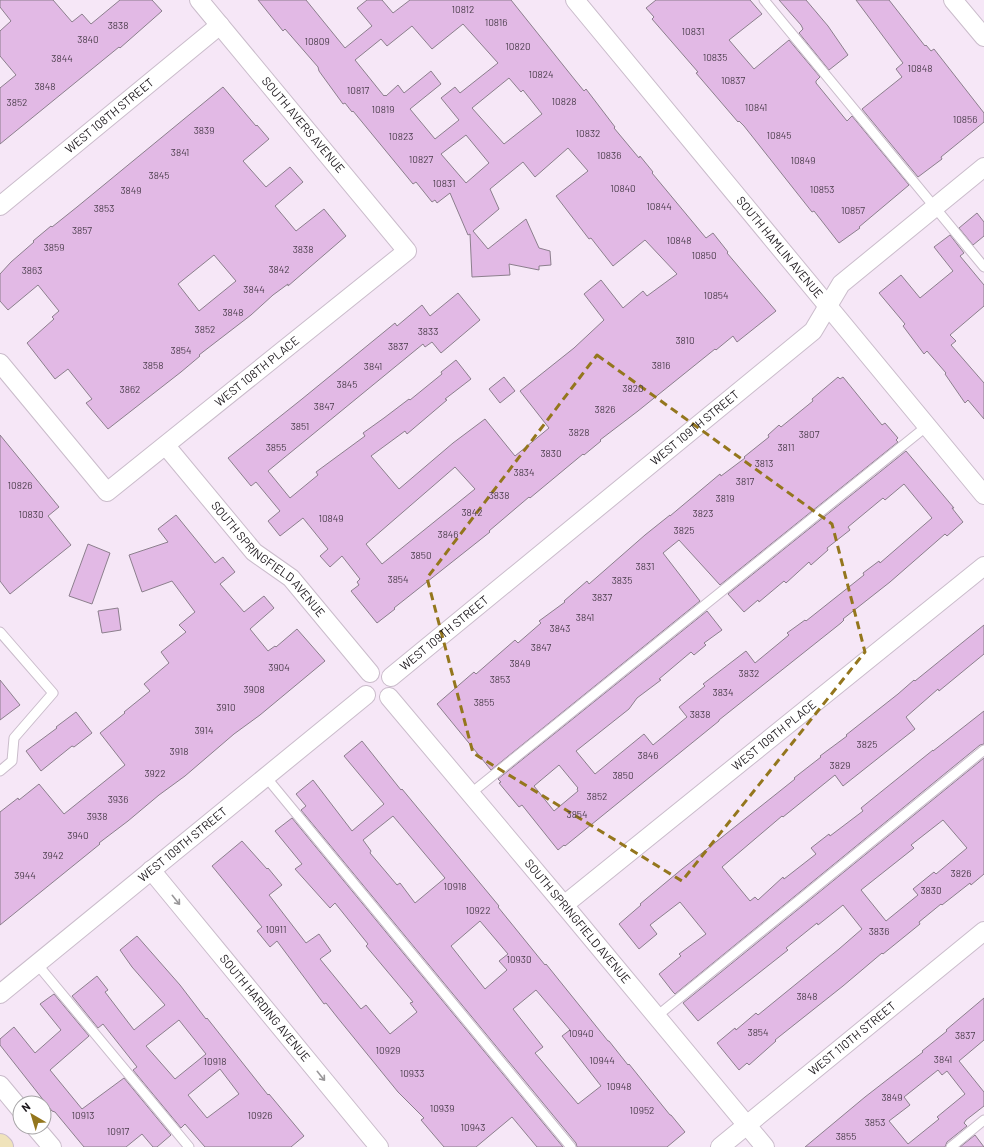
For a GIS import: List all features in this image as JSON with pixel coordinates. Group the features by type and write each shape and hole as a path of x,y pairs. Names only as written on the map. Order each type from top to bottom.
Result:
{"street":[{"name":"SOUTH AVERS AVENUE","path":"199,0 406,250"},
{"name":"SOUTH HAMLIN AVENUE","path":"574,0 984,495"},
{"path":"953,0 984,37"},
{"name":"WEST 108TH STREET","path":"0,206 220,25"},
{"name":"WEST 109TH STREET","path":"391,677 813,331 841,284 984,167"},
{"name":"WEST 108TH PLACE","path":"0,363 107,492 166,446 406,250"},
{"name":"SOUTH SPRINGFIELD AVENUE","path":"166,446 254,552 290,578 370,673"},
{"name":"WEST 109TH PLACE","path":"564,905 984,566"},
{"path":"379,671 384,672 391,677 394,685 389,697 380,701 375,701 366,695 363,686 364,681 370,673 379,671"},
{"name":"WEST 109TH STREET","path":"0,994 366,695"},
{"name":"SOUTH SPRINGFIELD AVENUE","path":"389,697 765,1147"},
{"name":"SOUTH HARDING AVENUE","path":"151,870 379,1147"},
{"name":"WEST 110TH STREET","path":"720,1147 984,931"},
{"path":"0,1085 12,1099"},
{"path":"42,1135 52,1147"}],"lane":[{"path":"764,0 984,267"},
{"path":"470,794 927,426"},
{"path":"0,632 53,693 14,738 12,761 0,771"},
{"path":"657,1016 984,750"},
{"path":"266,777 571,1147"},
{"path":"37,964 189,1147"},
{"path":"951,1147 984,1120"}],"highlighted area":[{"path":"597,355 832,524 865,652 682,881 473,753 427,578"}],"building":[{"path":"0,0 53,0 72,22 82,14 91,24 120,0 152,0 162,11 120,48 119,47 0,144 0,88 16,75 0,56 0,31 11,21 0,7"},
{"path":"258,0 306,0 345,48 372,26 357,8 367,0 382,0 393,13 410,0 511,0 584,91 586,89 615,127 614,128 639,158 640,156 653,172 652,173 706,238 713,233 728,252 727,253 776,311 737,342 733,336 716,350 715,349 600,440 601,441 530,498 529,497 489,531 490,532 377,623 351,591 359,585 357,582 360,579 342,556 330,567 320,556 328,549 303,518 280,536 268,521 280,511 256,482 251,486 228,458 395,323 397,326 422,305 430,316 458,293 480,320 441,353 432,342 425,347 423,344 268,471 290,498 318,475 316,472 365,436 363,433 409,399 410,400 442,374 441,372 456,360 471,379 445,399 447,400 407,434 405,431 371,456 399,489 453,443 485,419 515,456 549,428 520,391 574,348 604,320 584,294 601,280 623,308 643,291 647,296 677,274 645,240 613,266 591,238 589,239 556,196 588,171 568,148 535,177 523,162 490,189 499,209 473,231 488,249 526,219 539,248 550,251 551,265 539,266 539,270 509,264 510,275 472,277 470,234 468,235 450,193 437,203 435,200 432,202 416,182 413,184 353,111 352,112 345,103 343,104 319,71 318,67 285,29 283,31","holes":["463,24 498,63 460,93 455,87 441,98 459,120 435,139 410,109 441,84 431,71 404,93 398,85 386,96 384,96 355,60 381,39 387,46 412,26 432,49","509,78 521,92 523,90 542,114 504,144 472,108","466,135 489,163 466,183 441,154","455,467 475,489 382,564 366,544"]},
{"path":"656,0 750,0 762,14 729,40 754,69 789,40 820,77 816,83 847,121 852,116 909,185 859,227 860,228 839,243 814,211 812,212 744,126 739,121 738,122 696,73 698,72 652,19 654,17 646,8"},
{"path":"779,0 806,0 828,26 848,55 829,70 799,33 803,29 801,25"},
{"path":"856,0 889,0 925,46 926,45 931,51 934,49 984,113 984,122 941,157 942,159 918,177 862,109 902,77 896,69 903,63"},
{"path":"223,87 269,139 243,161 266,187 290,167 303,182 275,206 296,231 324,209 346,236 288,286 288,284 273,295 251,315 199,355 200,356 181,372 108,429 86,403 92,399 68,369 55,379 27,343 54,319 52,317 59,311 38,285 8,310 0,301 0,274 34,242 33,241 77,207","holes":["214,255 236,281 199,311 178,284"]},
{"path":"977,213 984,222 984,236 973,245 959,228"},
{"path":"950,235 964,253 960,256 984,285 984,306 950,335 956,341 951,345 984,383 984,419 968,400 965,403 945,374 946,373 927,351 924,354 903,326 905,324 879,293 901,275 920,298 953,271 934,247"},
{"path":"504,377 515,391 500,403 489,389"},
{"path":"838,377 840,379 843,377 882,425 885,423 898,438 896,440 898,442 720,585 679,540 663,553 700,601 491,770 437,704 474,672 476,674 515,640 518,643 541,623 539,621 565,602 564,601 587,581 589,584 645,535 720,474 721,476 745,458 744,457 769,437 768,435 779,425 781,427 813,401 812,399"},
{"path":"0,435 59,507 48,516 71,545 10,594 0,581"},
{"path":"906,451 954,508 952,508 963,522 947,536 945,534 890,582 843,619 844,620 841,623 719,720 565,846 564,845 558,850 522,805 519,807 499,783 501,782 498,779 707,611 722,630 704,643 706,645 694,655 691,652 659,679 661,680 637,698 629,709 576,751 595,774 644,734 653,745 687,717 679,707 705,686 703,684 746,651 755,663 789,635 787,633 805,620 806,621 864,575 863,573 879,561 880,563 932,518 904,484 885,500 883,498 848,527 850,530 827,548 828,550 811,565 809,562 786,583 784,581 759,602 758,600 744,612 728,594","holes":["559,765 578,788 578,791 554,811 534,786"]},
{"path":"176,515 215,563 223,557 235,572 220,584 244,612 264,596 274,608 250,629 268,651 275,646 276,647 297,629 325,661 260,715 234,734 185,776 99,843 100,844 0,925 0,812 18,798 19,800 39,784 64,814 125,765 100,733 150,691 144,684 169,663 161,652 186,632 179,625 195,612 172,581 142,592 129,555 168,542 158,529"},
{"path":"88,544 110,553 92,604 69,596"},
{"path":"118,608 121,630 102,633 98,611"},
{"path":"984,625 984,654 939,691 938,689 906,717 915,729 843,786 835,775 783,817 782,816 722,867 750,901 755,897 758,900 783,877 784,879 816,854 811,848 829,834 830,836 863,811 861,808 984,711 984,744 980,745 675,994 659,974 681,956 679,954 706,934 680,902 650,925 657,934 639,949 619,924 641,905 640,904 682,869 795,779 794,778 821,757 820,756 847,736 846,735 914,680 915,681"},
{"path":"0,680 20,705 0,720"},
{"path":"76,712 92,733 74,747 72,746 41,771 26,751"},
{"path":"362,741 401,790 402,789 499,906 498,907 545,965 546,964 608,1041 685,1132 667,1147 577,1147 576,1143 301,810 306,806 296,794 313,780 352,831 384,804 344,756","holes":["393,816 445,878 415,903 400,883 397,885 370,853 371,851 363,840","480,921 508,954 499,961 507,970 485,989 451,946","536,990 570,1030 562,1036 601,1086 578,1104 535,1053 543,1047 513,1009"]},
{"path":"984,758 984,874 971,885 970,883 942,905 941,904 919,922 920,924 775,1040 776,1041 749,1065 747,1063 739,1070 717,1043 735,1028 736,1030 756,1013 758,1015 862,929 843,905 818,925 817,923 786,948 788,950 698,1021 683,1003","holes":["943,820 967,848 936,874 934,872 913,889 918,895 886,921 861,890 914,848 911,845"]},
{"path":"292,818 563,1147 537,1147 512,1117 476,1147 444,1147 421,1120 424,1118 398,1092 326,1003 324,1004 277,941 270,947 257,931 262,927 212,866 242,841 282,885 269,895 306,943 319,934 331,951 320,959 361,1009 366,1005 390,1034 417,1012 410,1003 413,1002 366,946 368,944 335,903 330,908 295,869 302,864 275,831"},
{"path":"137,936 180,985 268,1095 269,1094 304,1136 291,1147 205,1147 185,1124 181,1128 133,1070 137,1067 103,1024 98,1028 72,996 97,976 108,990 105,992 134,1030 165,1005 132,967 120,950","holes":["179,1020 206,1054 175,1079 146,1046","220,1069 239,1094 207,1118 188,1095"]},
{"path":"54,994 89,1036 50,1070 82,1109 124,1078 171,1135 157,1147 153,1147 142,1134 126,1147 84,1147 55,1112 52,1111 52,1095 39,1095 0,1045 0,1039 14,1027 35,1053 61,1030 40,1004"},
{"path":"984,998 984,1040 959,1061 984,1092 984,1106 966,1120 964,1123 967,1126 947,1142 945,1147 805,1147 865,1097 923,1052 922,1051 947,1031 946,1030","holes":["938,1070 942,1075 947,1071 965,1094 937,1117 939,1119 908,1144 889,1121 910,1105 904,1097"]},
{"path":"975,1135 984,1147 960,1147"}]}
